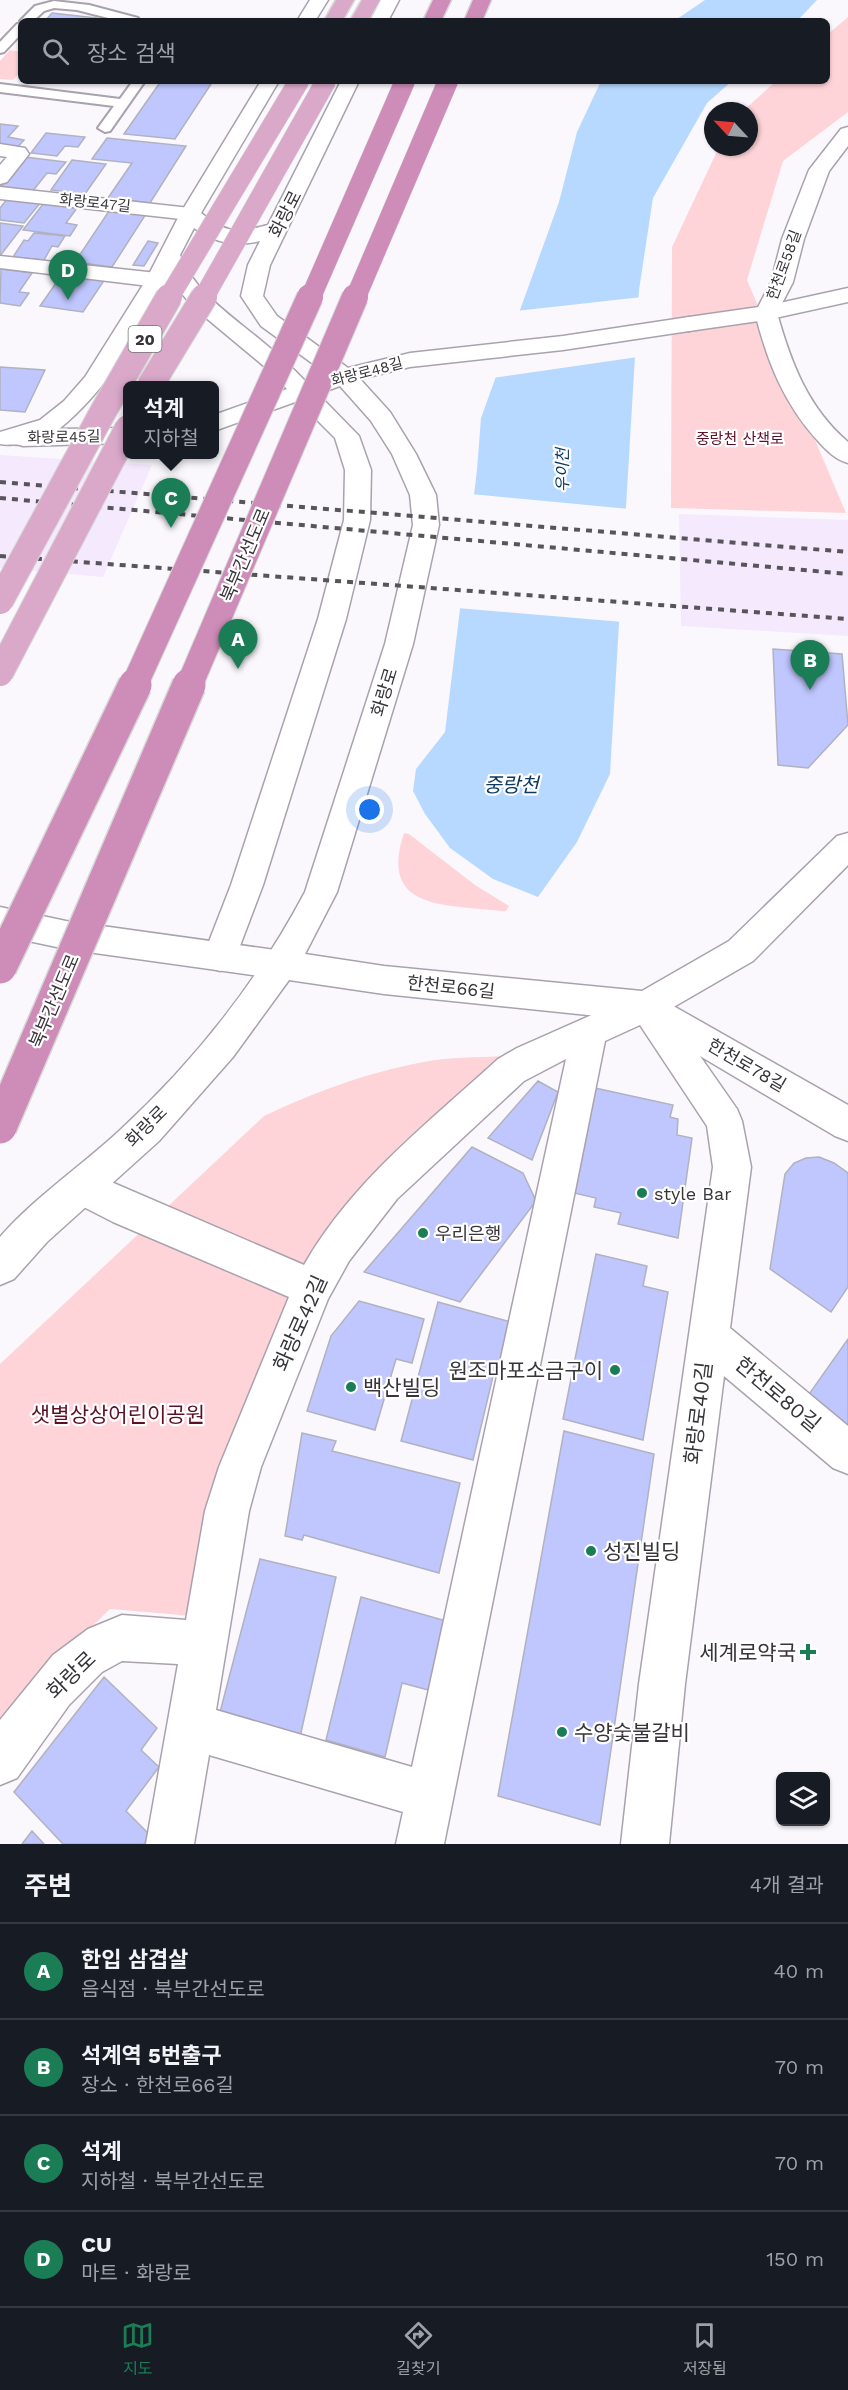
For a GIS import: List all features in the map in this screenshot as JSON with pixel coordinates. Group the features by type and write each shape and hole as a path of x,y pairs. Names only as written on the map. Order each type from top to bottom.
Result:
{"highway":[{"path":"433,18 442,0"},
{"path":"474,18 482,0"},
{"path":"0,967 145,663 342,227 404,84"},
{"name":"북부간선도로","path":"0,1127 447,84"}],"main road":[{"path":"335,18 345,0"},
{"path":"361,18 371,0"},
{"name":"20","path":"0,601 104,410 218,213 297,84"},
{"name":"화랑로","path":"153,381 213,282 324,84"},
{"path":"0,673 123,438"}],"street":[{"path":"308,18 319,0"},
{"path":"381,18 390,0"},
{"path":"3,438 49,424 73,406 95,381 157,280 190,214 268,84"},
{"name":"화랑로","path":"0,1266 33,1230 145,1129 228,1035 282,965 303,930 321,892 399,644 426,525 423,495 405,454 381,417 344,376 269,321 252,296 259,265 349,84"},
{"name":"한천로58길","path":"848,133 819,170 793,239 782,282 766,313 775,349 787,382 820,431 848,455"},
{"path":"0,150 19,154 0,178"},
{"name":"화랑로47길","path":"0,193 190,214"},
{"path":"190,214 209,231 226,237 253,237 278,228"},
{"path":"169,253 176,272 201,302 239,332 303,390 347,436 358,470 357,520 332,619 247,885 220,957"},
{"path":"0,262 157,280"},
{"path":"766,313 848,295"},
{"name":"화랑로48길","path":"303,390 344,376 410,360 562,343 766,313"},
{"path":"219,422 303,390"},
{"name":"화랑로45길","path":"3,438 123,435"},
{"path":"646,1006 741,951 848,845"},
{"name":"한천로66길","path":"0,921 66,935 394,981 646,1006"},
{"name":"화랑로42길","path":"170,1844 226,1511 232,1489 313,1288 335,1248 384,1187 494,1083 530,1059 646,1006"},
{"name":"한천로78길","path":"646,1006 848,1124"},
{"name":"화랑로40길","path":"645,1844 662,1684 732,1167 724,1121 646,1006"},
{"path":"420,1844 589,1033"},
{"path":"81,1187 126,1209 313,1288"},
{"name":"한천로80길","path":"708,1336 848,1453"},
{"name":"화랑로","path":"0,1761 59,1683 82,1659 108,1642 123,1637 205,1645"},
{"path":"191,1726 431,1796"}],"lane":[{"path":"30,18 43,7 55,4 75,6 122,18"},
{"path":"0,49 18,30"},
{"path":"105,128 137,84"},
{"path":"0,88 123,103"}],"shaded area":[{"path":"0,455 152,465 103,577 0,568"},
{"path":"679,514 848,520 848,636 681,626"}],"green space":[{"name":"중랑천 산책로","path":"848,17 848,112 783,161 747,280 846,513 671,508 672,247 715,156 758,156 758,102 753,102 773,84 830,84 830,32"},
{"path":"10,50 18,51 18,74 13,80 0,79 0,61"},
{"path":"404,833 409,834 475,885 509,906 506,911 439,904 422,899 409,890 400,877 398,858"},
{"name":"샛별상상어린이공원","path":"509,1056 355,1201 193,1616 110,1609 33,1684 0,1731 0,1364 264,1116 326,1089 390,1069 435,1060"}],"water":[{"path":"705,0 817,0 800,18 678,18"},
{"name":"중랑천","path":"600,84 729,84 708,102 704,102 704,108 653,198 639,290 610,774 577,842 538,897 493,879 450,848 425,814 413,791 416,769 445,732 477,470 481,418 559,202 577,132"}],"pier":[{"path":"642,297 638,357 492,378 516,311"},
{"path":"471,494 629,509 623,622 457,608"}],"building":[{"path":"52,13 97,18 48,18"},
{"path":"159,84 211,84 175,139 124,134"},
{"path":"0,124 18,126 8,137 24,140 16,149 0,147"},
{"path":"46,133 85,137 78,147 65,146 57,156 31,153"},
{"path":"107,138 186,146 150,203 108,198 132,163 92,159"},
{"path":"25,157 66,162 56,174 47,173 32,192 0,188"},
{"path":"72,160 106,164 85,194 51,190"},
{"path":"8,198 41,202 24,223 0,220 0,208"},
{"path":"43,204 77,208 66,223 77,225 70,236 23,230"},
{"path":"109,211 146,214 112,267 75,262"},
{"path":"0,223 23,226 0,256"},
{"path":"34,233 65,236 58,247 52,246 44,260 13,257 24,240 28,241"},
{"path":"148,241 158,243 144,266 133,265"},
{"path":"1,269 32,273 19,292 29,293 20,306 0,303"},
{"path":"63,273 105,279 83,312 40,306"},
{"path":"0,367 45,370 25,412 0,410"},
{"path":"773,649 842,654 848,725 808,768 778,765"},
{"path":"538,1081 558,1092 532,1160 488,1138"},
{"path":"595,1088 673,1105 670,1117 678,1119 677,1135 692,1138 678,1238 618,1224 621,1213 594,1207 596,1198 574,1193"},
{"path":"472,1147 523,1173 536,1201 460,1302 364,1272"},
{"path":"819,1157 834,1163 848,1173 848,1287 831,1312 770,1269 785,1174 794,1163 806,1158"},
{"path":"596,1254 647,1266 643,1286 668,1292 643,1440 563,1419"},
{"name":"백산빌딩","path":"359,1301 424,1319 412,1363 396,1359 375,1430 307,1411 331,1336"},
{"path":"438,1302 522,1325 512,1373 495,1368 473,1460 401,1441"},
{"path":"848,1339 848,1430 807,1397"},
{"name":"성진빌딩","path":"564,1431 654,1454 600,1825 498,1796"},
{"path":"302,1433 336,1441 332,1451 460,1483 439,1573 304,1535 302,1540 285,1536"},
{"path":"260,1559 336,1577 300,1737 219,1716"},
{"path":"361,1597 450,1622 436,1692 402,1683 385,1757 326,1740"},
{"path":"104,1677 157,1728 141,1750 159,1767 126,1811 150,1835 144,1844 63,1844 14,1792"},
{"path":"32,1831 44,1844 22,1844"}],"railway":[{"path":"0,482 848,552"},
{"path":"0,498 848,574"},
{"path":"0,556 848,619"}],"place":[{"name":"CU","path":"68,300"},
{"name":"석계","path":"171,528"},
{"name":"한입 삼겹살","path":"238,669"},
{"name":"석계역 5번출구","path":"810,690"},
{"name":"style Bar","path":"642,1193"},
{"name":"우리은행","path":"423,1233"},
{"name":"원조마포소금구이","path":"615,1370"},
{"name":"백산빌딩","path":"351,1387"},
{"name":"성진빌딩","path":"591,1551"},
{"name":"세계로약국","path":"808,1652"},
{"name":"수양숯불갈비","path":"562,1732"}],"water label":[{"name":"우이천","path":"562,470"}]}
